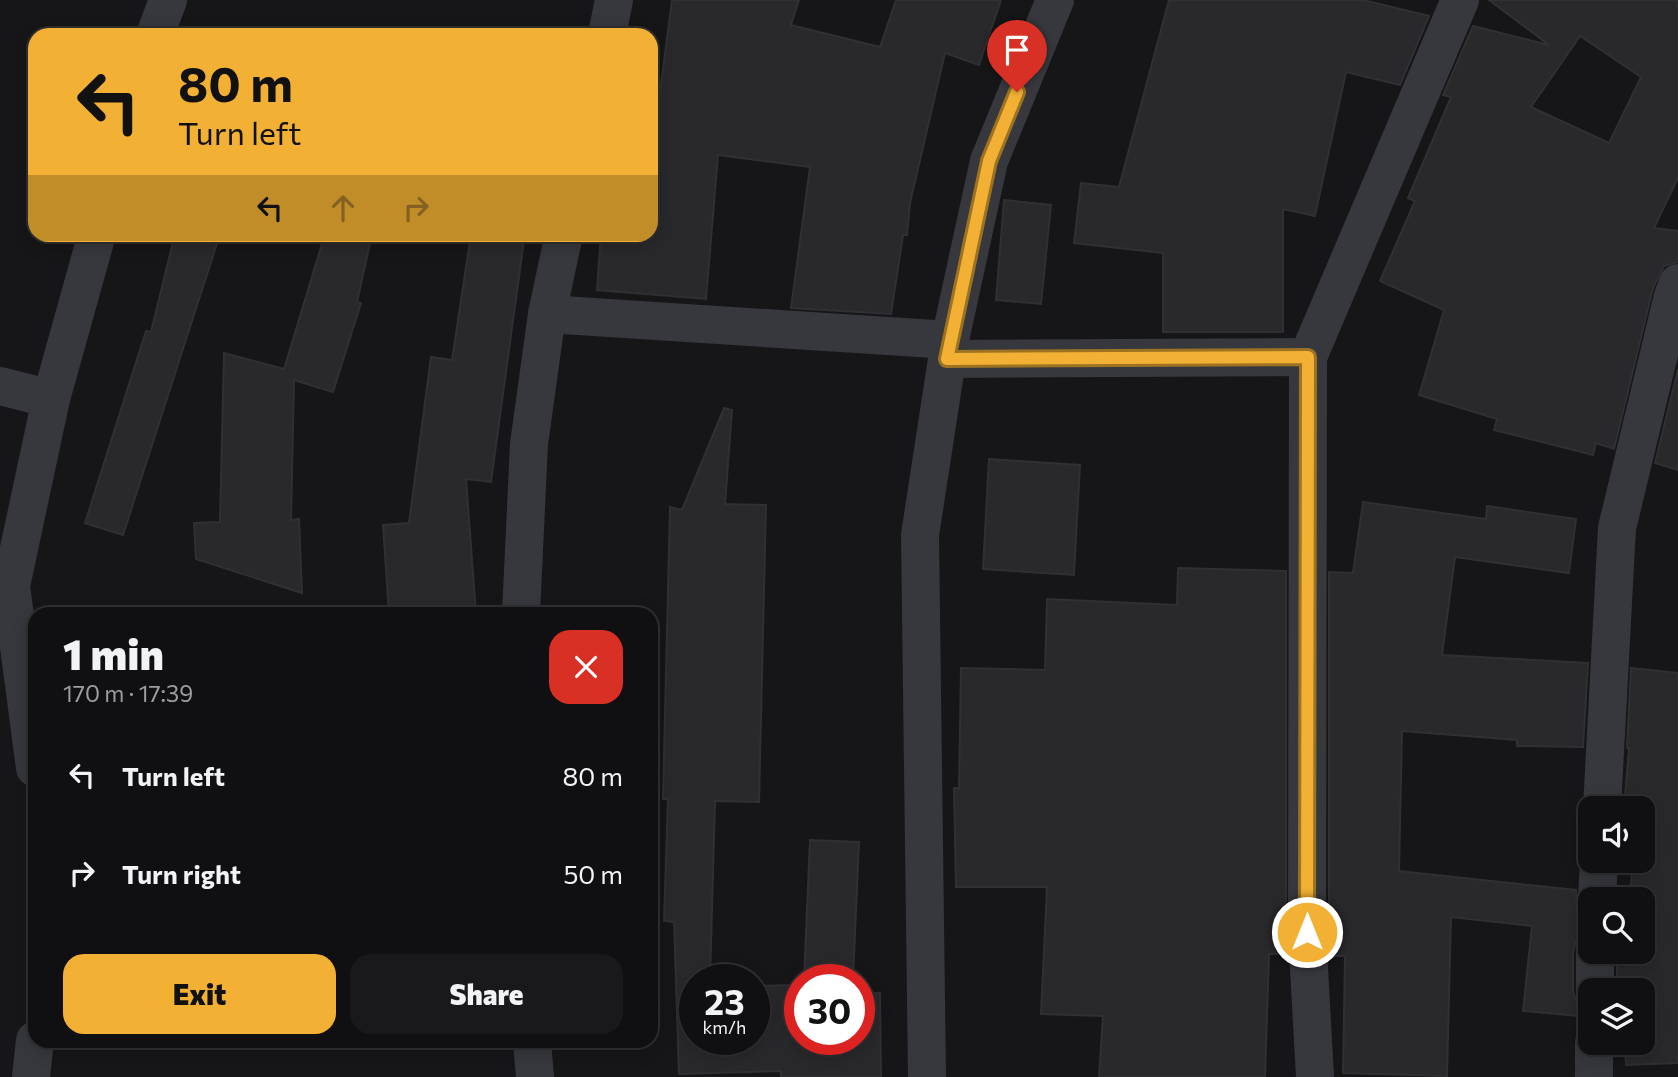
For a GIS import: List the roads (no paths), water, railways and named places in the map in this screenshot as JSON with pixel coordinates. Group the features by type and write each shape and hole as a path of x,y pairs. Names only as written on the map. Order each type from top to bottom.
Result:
{"street":[{"path":"158,28 168,0"},
{"path":"608,28 614,0"},
{"path":"927,1077 920,535 948,349 989,161 1055,0"},
{"path":"1315,1077 1307,932 1308,357 1460,0"},
{"path":"28,715 11,586 51,398 95,242"},
{"path":"521,607 529,444 547,314 562,242"},
{"path":"1603,796 1617,528 1678,283"},
{"path":"547,314 948,349 1308,357"},
{"path":"0,386 51,398"},
{"path":"31,1077 34,1048"},
{"path":"532,1048 536,1077"},
{"path":"1594,1055 1594,1077"}]}
